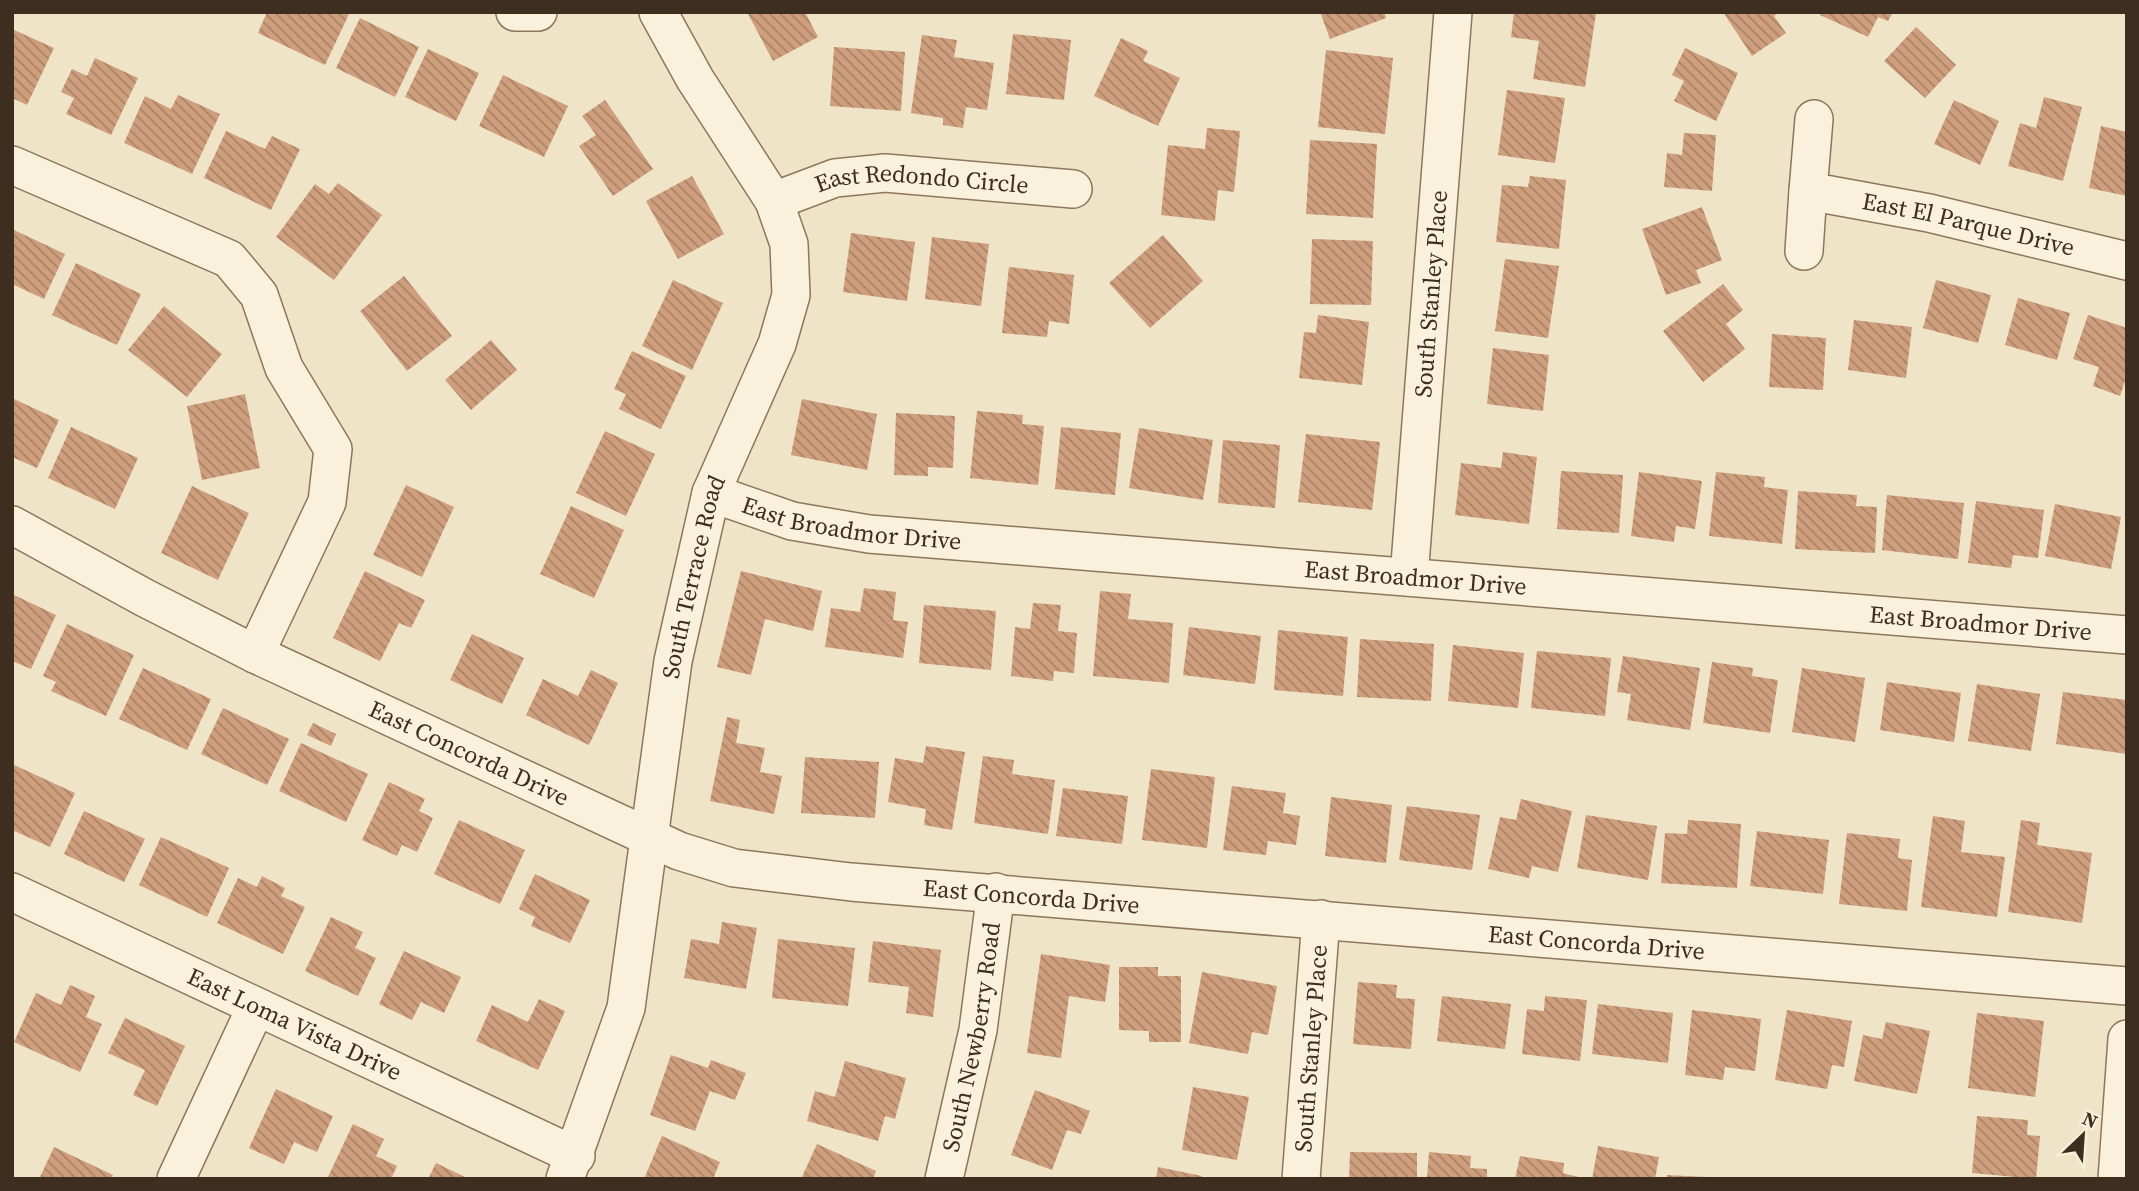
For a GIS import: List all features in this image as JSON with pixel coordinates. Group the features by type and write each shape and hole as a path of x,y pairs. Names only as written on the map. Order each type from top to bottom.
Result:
{"street":[{"path":"516,12 538,12"},
{"name":"South Terrace Road","path":"570,1168 626,1007 673,661 710,493 777,344 787,312 791,262 789,244 774,201 695,79 658,12"},
{"name":"South Stanley Place","path":"1409,577 1453,12"},
{"path":"1804,251 1814,119"},
{"path":"12,165 229,259 260,295 284,368 333,449 327,502 256,654"},
{"name":"East Redondo Circle","path":"774,201 835,178 885,173 1073,189"},
{"name":"East El Parque Drive","path":"1808,191 1930,213 2127,261"},
{"name":"East Broadmor Drive","path":"710,493 792,521 856,533 2127,635"},
{"name":"East Concorda Drive","path":"12,525 145,598 256,654 650,838 704,860 761,872 2127,986"},
{"name":"East Loma Vista Drive","path":"12,892 256,1007 570,1168"},
{"name":"South Newberry Road","path":"944,1179 978,1030 996,892"},
{"name":"South Stanley Place","path":"1301,1179 1321,919"},
{"path":"176,1179 256,1007"},
{"path":"2117,1179 2127,1038"}],"building":[{"path":"267,12 350,12 325,65 258,33"},
{"path":"747,12 805,12 818,37 773,61"},
{"path":"1320,12 1384,12 1386,18 1330,39"},
{"path":"1514,12 1596,13 1585,87 1533,79 1539,41 1511,37"},
{"path":"1723,12 1779,12 1774,16 1786,33 1752,56"},
{"path":"1821,12 1893,12 1888,21 1878,17 1868,37 1820,15"},
{"path":"360,18 419,47 395,97 336,68"},
{"path":"1916,27 1956,65 1925,98 1884,61"},
{"path":"12,29 54,48 27,105 12,98"},
{"path":"1013,34 1071,40 1064,100 1006,94"},
{"path":"922,35 957,40 954,57 994,63 987,110 966,107 963,128 943,125 943,118 911,113"},
{"path":"1121,38 1148,51 1143,61 1180,78 1158,126 1094,96"},
{"path":"834,47 905,52 901,111 830,106"},
{"path":"1685,48 1738,73 1716,121 1674,101 1684,81 1672,75"},
{"path":"428,49 479,73 456,121 405,97"},
{"path":"1326,50 1393,58 1385,134 1318,127"},
{"path":"95,58 138,78 111,135 66,114 74,98 61,92 72,69 87,76"},
{"path":"503,75 568,106 544,157 479,126"},
{"path":"1507,90 1565,98 1555,163 1498,155"},
{"path":"178,95 220,114 192,174 124,143 145,96 171,109"},
{"path":"2044,97 2082,107 2063,181 2008,166 2020,123 2036,128"},
{"path":"605,100 653,169 613,196 579,146 596,135 582,116"},
{"path":"1954,100 1999,121 1980,165 1934,144"},
{"path":"2101,126 2127,132 2127,196 2089,188"},
{"path":"1207,128 1240,131 1234,192 1218,190 1215,221 1161,215 1168,145 1205,149"},
{"path":"226,131 265,149 272,136 300,149 271,210 204,178"},
{"path":"1684,133 1716,135 1712,191 1664,187 1667,153 1682,155"},
{"path":"1310,140 1377,144 1373,218 1306,214"},
{"path":"692,176 724,234 678,259 646,201"},
{"path":"1530,176 1566,180 1559,249 1496,242 1502,185 1528,187"},
{"path":"338,183 382,215 334,280 276,237 315,184 329,194"},
{"path":"1702,207 1722,260 1696,270 1701,283 1666,295 1642,229"},
{"path":"12,229 65,254 44,299 12,284"},
{"path":"851,233 915,242 907,301 843,292"},
{"path":"1163,235 1203,281 1150,328 1109,283"},
{"path":"932,237 989,244 981,306 925,299"},
{"path":"1312,239 1373,241 1371,305 1310,304"},
{"path":"1505,259 1559,266 1548,338 1495,331"},
{"path":"76,263 141,294 117,345 52,315"},
{"path":"1009,267 1074,275 1069,324 1049,321 1047,337 1002,333"},
{"path":"404,276 452,336 407,371 360,311"},
{"path":"673,280 723,303 692,370 642,346"},
{"path":"1936,280 1991,295 1978,343 1923,328"},
{"path":"1723,284 1743,310 1726,324 1745,349 1703,382 1663,331"},
{"path":"2018,298 2070,313 2057,360 2005,345"},
{"path":"164,306 222,354 187,397 128,350"},
{"path":"1318,315 1369,322 1362,385 1299,378 1304,332 1316,333"},
{"path":"2088,315 2127,328 2127,375 2120,396 2093,386 2099,367 2073,359"},
{"path":"1854,320 1912,327 1906,378 1848,370"},
{"path":"1772,334 1826,338 1823,390 1769,387"},
{"path":"491,340 517,370 471,410 445,380"},
{"path":"1493,348 1549,355 1543,411 1487,404"},
{"path":"632,351 686,376 661,429 619,409 626,394 614,389"},
{"path":"245,394 260,468 202,480 187,406"},
{"path":"12,398 59,420 37,468 12,457"},
{"path":"802,399 877,414 867,470 791,455"},
{"path":"977,411 1023,415 1022,424 1044,426 1038,485 970,478"},
{"path":"896,413 955,416 953,468 928,467 928,476 894,475"},
{"path":"71,427 138,458 115,509 48,478"},
{"path":"1061,427 1121,433 1115,495 1055,489"},
{"path":"1139,428 1213,440 1203,500 1129,488"},
{"path":"605,431 655,454 626,516 576,493"},
{"path":"1306,434 1380,442 1372,510 1298,502"},
{"path":"1223,440 1280,445 1275,508 1218,503"},
{"path":"1503,452 1537,457 1529,524 1455,515 1461,463 1501,468"},
{"path":"1561,471 1623,475 1619,533 1557,529"},
{"path":"1639,472 1702,481 1695,529 1676,526 1674,542 1631,536"},
{"path":"1716,472 1765,477 1764,487 1788,490 1782,544 1709,536"},
{"path":"406,485 454,507 422,577 373,555"},
{"path":"192,486 249,513 218,580 161,553"},
{"path":"1798,491 1857,495 1856,506 1877,507 1875,553 1795,549"},
{"path":"1887,495 1964,503 1958,559 1882,550"},
{"path":"1976,501 2044,510 2038,558 2013,555 2011,568 1968,563"},
{"path":"2055,504 2121,517 2111,569 2045,556"},
{"path":"571,506 624,530 594,598 540,574"},
{"path":"365,571 425,600 411,628 399,623 380,661 333,638"},
{"path":"741,571 822,591 813,631 765,619 751,675 717,667"},
{"path":"864,588 896,592 893,620 908,622 903,658 825,647 831,608 860,612"},
{"path":"1100,591 1131,594 1128,619 1173,623 1169,683 1093,676"},
{"path":"12,594 56,615 31,669 12,661"},
{"path":"1033,603 1061,605 1058,631 1077,633 1074,673 1054,671 1053,681 1011,676 1015,627 1030,629"},
{"path":"924,605 996,611 991,670 919,663"},
{"path":"67,624 134,655 106,716 51,691 56,682 43,676"},
{"path":"1189,627 1261,636 1255,684 1183,675"},
{"path":"1278,630 1348,637 1343,696 1274,690"},
{"path":"472,634 524,658 502,704 450,680"},
{"path":"1360,639 1434,644 1431,701 1357,697"},
{"path":"1453,645 1524,653 1518,708 1448,701"},
{"path":"1537,651 1611,658 1605,716 1531,708"},
{"path":"1623,656 1700,668 1690,730 1627,720 1631,694 1617,692"},
{"path":"1712,662 1753,668 1752,676 1778,680 1770,733 1703,723"},
{"path":"143,668 211,699 187,750 119,719"},
{"path":"1802,668 1865,678 1855,742 1792,732"},
{"path":"591,670 618,683 589,745 526,715 543,679 578,696"},
{"path":"1887,682 1961,693 1954,742 1880,730"},
{"path":"1977,684 2040,694 2031,751 1968,741"},
{"path":"2063,692 2127,700 2127,754 2056,744"},
{"path":"223,708 289,739 267,785 201,754"},
{"path":"727,717 740,720 736,743 765,748 760,772 782,776 774,814 710,801"},
{"path":"313,723 336,734 331,746 307,735"},
{"path":"301,743 368,774 346,822 279,791"},
{"path":"926,746 965,752 952,830 924,825 926,809 888,802 895,758 923,763"},
{"path":"983,756 1014,760 1012,774 1055,780 1048,834 974,823"},
{"path":"805,757 879,762 875,818 801,813"},
{"path":"12,764 75,793 50,847 12,830"},
{"path":"1151,769 1215,777 1207,848 1142,840"},
{"path":"389,782 425,799 419,811 433,818 417,852 402,845 397,856 362,840"},
{"path":"1232,786 1286,793 1283,813 1300,816 1296,845 1268,841 1266,855 1223,850"},
{"path":"1063,788 1128,796 1122,844 1056,836"},
{"path":"1331,797 1392,805 1386,863 1325,856"},
{"path":"1521,799 1572,811 1558,872 1532,866 1529,878 1488,869 1500,817 1516,820"},
{"path":"1407,806 1480,815 1472,870 1399,860"},
{"path":"84,811 145,839 124,882 64,854"},
{"path":"1586,815 1657,826 1648,880 1577,868"},
{"path":"1933,816 1965,821 1961,852 2005,857 1997,917 1921,907"},
{"path":"459,820 525,850 500,904 434,874"},
{"path":"1688,820 1741,824 1737,888 1661,883 1665,833 1687,834"},
{"path":"2021,820 2040,823 2037,845 2092,853 2082,923 2008,912"},
{"path":"1757,831 1829,840 1823,894 1750,886"},
{"path":"1847,833 1900,839 1898,858 1912,860 1907,911 1839,904"},
{"path":"161,837 229,868 207,917 139,885"},
{"path":"535,874 590,900 570,943 531,926 535,917 519,909"},
{"path":"262,876 285,888 281,896 305,907 283,954 217,923 238,878 257,887"},
{"path":"331,917 363,932 355,948 376,958 358,996 305,971"},
{"path":"722,922 757,928 746,989 684,978 691,939 719,944"},
{"path":"778,939 855,948 848,1006 772,998"},
{"path":"873,941 941,950 933,1017 906,1013 909,987 868,982"},
{"path":"404,951 461,977 444,1013 421,1002 412,1020 379,1004"},
{"path":"1041,954 1110,965 1105,1002 1069,996 1061,1058 1027,1053"},
{"path":"1119,967 1158,967 1158,976 1181,976 1181,1042 1149,1042 1149,1031 1119,1030"},
{"path":"1202,972 1277,986 1268,1035 1252,1032 1248,1054 1189,1043"},
{"path":"1358,982 1397,985 1396,998 1415,999 1411,1049 1353,1044"},
{"path":"70,985 95,996 86,1017 102,1024 80,1072 14,1042 36,993 61,1005"},
{"path":"1442,996 1511,1004 1505,1049 1437,1041"},
{"path":"1545,996 1587,1000 1580,1061 1522,1054 1527,1009 1544,1011"},
{"path":"539,999 565,1011 538,1070 476,1041 492,1005 528,1022"},
{"path":"1598,1004 1673,1013 1668,1063 1592,1054"},
{"path":"1692,1010 1761,1019 1755,1071 1725,1067 1723,1080 1685,1075"},
{"path":"1787,1010 1852,1021 1844,1067 1832,1065 1827,1089 1775,1080"},
{"path":"1977,1013 2044,1021 2035,1097 1968,1088"},
{"path":"125,1018 185,1046 157,1106 133,1095 145,1070 108,1053"},
{"path":"1886,1022 1930,1031 1917,1094 1854,1081 1863,1035 1882,1039"},
{"path":"671,1055 708,1068 711,1060 746,1073 735,1100 710,1091 695,1131 650,1115"},
{"path":"845,1061 906,1078 895,1119 885,1116 878,1141 807,1121 815,1091 835,1097"},
{"path":"1193,1087 1249,1097 1237,1160 1182,1150"},
{"path":"276,1089 333,1116 317,1152 294,1142 284,1164 249,1148"},
{"path":"1035,1090 1090,1111 1081,1134 1067,1130 1052,1170 1011,1155"},
{"path":"1977,1116 2028,1120 2027,1135 2040,1136 2036,1179 1972,1173"},
{"path":"353,1124 384,1139 376,1156 397,1166 391,1179 327,1179"},
{"path":"662,1136 720,1162 713,1179 644,1179"},
{"path":"817,1144 876,1171 873,1179 801,1179"},
{"path":"1598,1146 1659,1157 1655,1179 1592,1179"},
{"path":"54,1147 113,1175 111,1179 39,1179"},
{"path":"1350,1152 1417,1153 1417,1179 1349,1179"},
{"path":"1429,1152 1471,1156 1470,1168 1487,1169 1487,1179 1427,1179"},
{"path":"1520,1156 1564,1163 1563,1173 1586,1179 1515,1179"},
{"path":"436,1163 469,1179 428,1179"},
{"path":"1158,1167 1202,1176 1201,1179 1156,1179"},
{"path":"1667,1175 1706,1177 1706,1179 1667,1179"}]}
